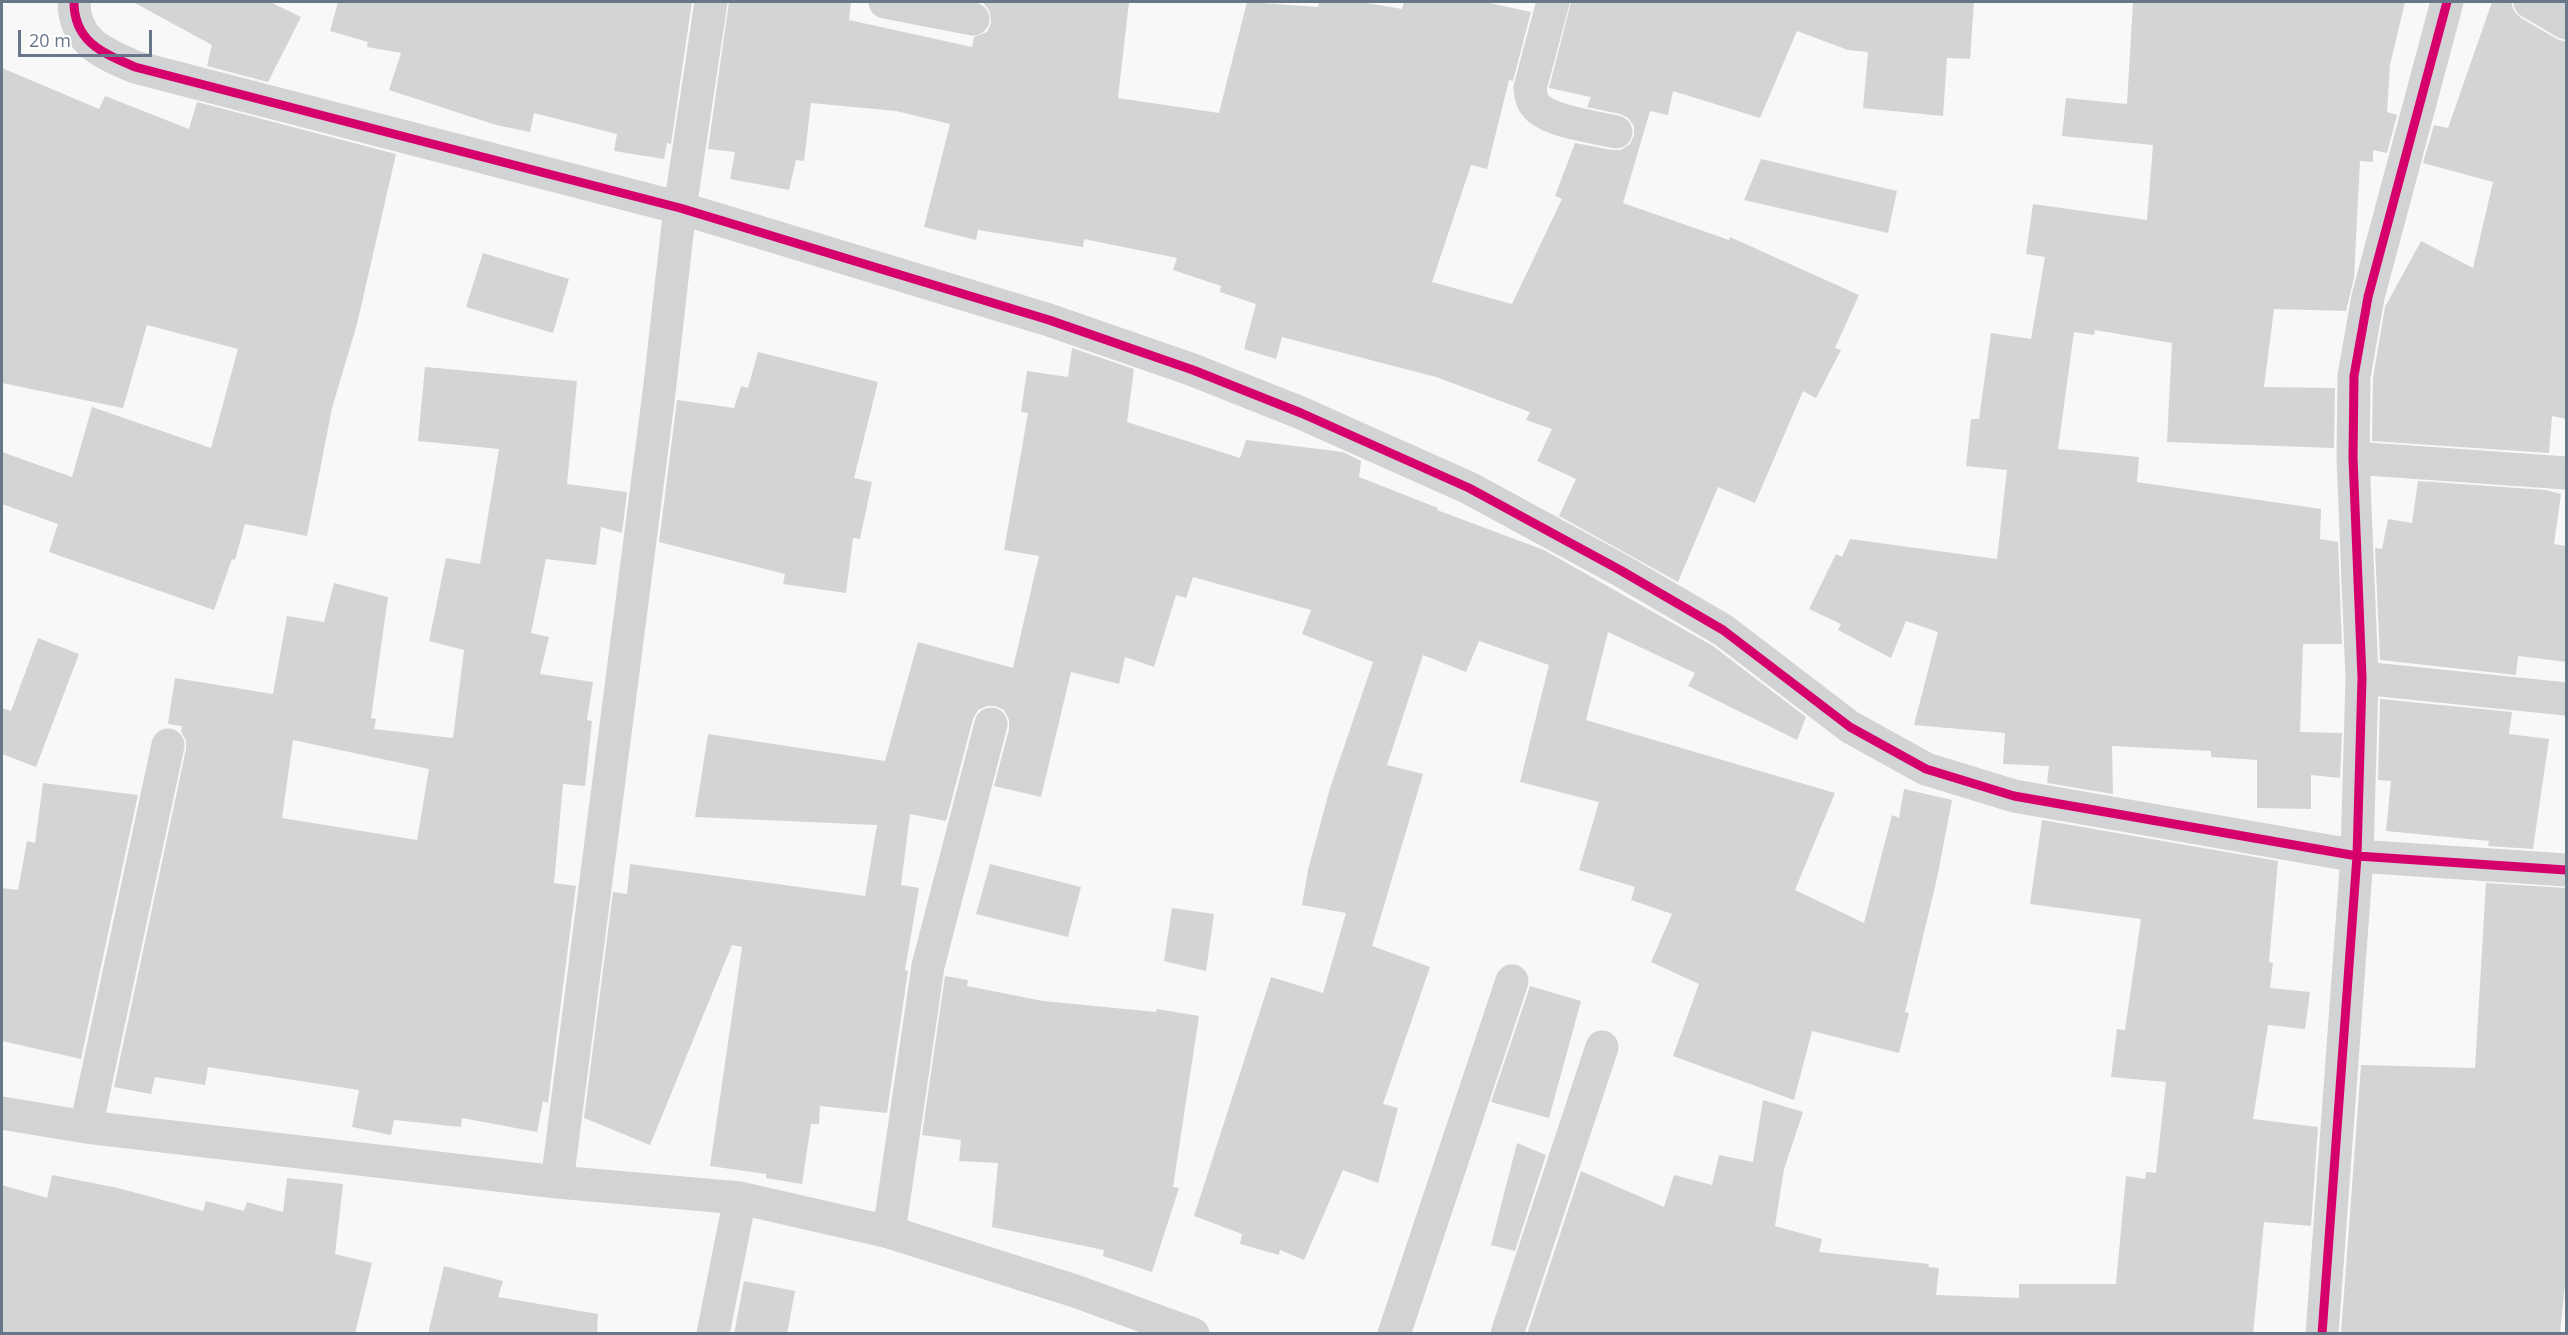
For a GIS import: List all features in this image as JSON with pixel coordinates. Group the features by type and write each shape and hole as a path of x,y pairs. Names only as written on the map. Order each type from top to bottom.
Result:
{"street":[{"path":"74,2 74,18 86,40 107,55 135,67 680,208 1049,320 1215,379 1301,413 1469,488 1620,570 1723,630 1850,727 1926,769 2014,796 2357,856 2566,870"},
{"path":"557,1182 659,393 680,208 711,2"},
{"path":"885,2 973,19"},
{"path":"1553,2 1530,88 1531,99 1548,115 1616,132"},
{"path":"2322,1334 2357,856 2362,678 2353,458 2354,376 2368,297 2447,2"},
{"path":"2530,2 2566,23"},
{"path":"2353,458 2566,473"},
{"path":"2362,678 2566,699"},
{"path":"889,1232 928,966 991,724"},
{"path":"86,1126 168,745"},
{"path":"1394,1334 1512,981"},
{"path":"1507,1334 1602,1047"},
{"path":"2,1113 86,1126 557,1182 740,1198 889,1232 1076,1291 1193,1334"},
{"path":"712,1334 740,1198"}],"building":[{"path":"133,2 270,2 301,17 268,82 207,66 212,45"},
{"path":"338,2 692,2 671,144 667,143 664,159 614,151 617,134 534,113 530,132 496,125 389,90 401,53 367,47 368,42 330,31"},
{"path":"729,2 851,2 849,20 972,47 974,37 987,32 991,23 990,12 983,2 1129,2 1118,98 1219,113 1247,2 1318,7 1319,2 1361,2 1402,9 1404,2 1485,2 1531,12 1513,81 1509,80 1487,169 1471,165 1432,282 1512,304 1562,199 1555,196 1575,143 1621,150 1630,144 1634,135 1634,126 1628,118 1587,107 1591,97 1549,88 1571,2 1974,2 1970,59 1947,58 1943,116 1863,108 1868,52 1848,50 1797,31 1760,118 1673,91 1668,115 1650,111 1623,203 1729,240 1730,237 1859,295 1835,348 1841,350 1816,398 1803,391 1755,503 1718,487 1678,582 1559,516 1576,479 1537,461 1552,429 1526,420 1530,412 1436,377 1282,337 1276,359 1244,349 1256,304 1220,292 1221,286 1173,270 1177,258 1084,239 1083,247 978,230 976,240 924,227 950,124 896,111 811,103 804,161 796,160 789,190 730,179 735,152 708,149"},
{"path":"2133,2 2405,2 2390,65 2387,112 2397,115 2387,153 2373,150 2373,162 2360,161 2354,278 2346,311 2274,309 2264,387 2335,388 2334,448 2167,442 2172,343 2095,330 2094,335 2074,332 2058,449 2139,457 2137,482 2321,509 2320,539 2338,542 2342,644 2303,644 2300,732 2342,733 2340,778 2311,775 2311,809 2257,808 2257,760 2211,757 2211,751 2112,746 2113,794 2047,783 2049,766 2003,764 2005,733 1914,725 1938,632 1906,621 1891,658 1838,630 1841,624 1809,609 1836,554 1842,557 1850,539 1997,559 2007,470 1966,466 1971,419 1979,419 1991,333 2031,339 2045,257 2026,254 2033,204 2147,220 2153,145 2062,136 2066,98 2127,104"},
{"path":"2492,2 2511,2 2514,11 2521,18 2566,42 2566,419 2552,416 2549,453 2372,441 2373,378 2385,307 2421,241 2473,268 2493,182 2423,163 2434,125 2448,128"},
{"path":"2,68 99,109 105,96 189,129 197,102 396,154 357,324 332,408 307,536 245,524 235,560 232,559 214,610 49,552 58,524 2,504 2,452 72,477 92,407 211,448 238,349 147,325 123,408 2,383"},
{"path":"1761,159 1897,191 1888,233 1744,200"},
{"path":"483,253 569,279 553,333 466,307"},
{"path":"1072,348 1134,369 1127,422 1240,458 1246,440 1343,452 1361,461 1359,477 1438,508 1437,510 1544,550 1713,646 1806,717 1797,740 1688,686 1695,673 1608,632 1586,720 1835,793 1795,890 1864,923 1892,815 1899,818 1904,789 1952,800 1937,878 1905,1012 1909,1013 1899,1053 1812,1031 1794,1100 1673,1056 1699,984 1651,962 1672,914 1631,900 1635,887 1579,870 1599,802 1520,782 1549,665 1479,641 1466,672 1423,655 1387,765 1423,774 1372,946 1430,967 1383,1104 1398,1108 1378,1183 1343,1170 1304,1260 1280,1250 1279,1255 1240,1244 1242,1234 1194,1216 1271,977 1323,993 1346,913 1302,905 1308,870 1330,788 1373,662 1302,634 1311,610 1193,577 1186,598 1176,595 1154,667 1125,657 1119,684 1071,672 1041,797 994,786 1009,729 1009,720 1004,710 995,706 987,706 978,710 973,719 946,821 910,814 901,885 919,888 905,970 908,971 887,1113 820,1106 819,1124 811,1124 802,1184 766,1178 766,1174 710,1166 742,947 732,945 650,1145 584,1118 613,892 627,894 630,864 865,896 877,825 695,817 708,734 885,761 918,642 1013,668 1039,556 1004,550 1028,413 1021,412 1027,371 1068,377"},
{"path":"758,352 878,382 854,478 872,482 860,539 853,538 846,593 783,584 785,574 659,542 677,400 734,408 741,386 748,388"},
{"path":"425,367 577,381 567,484 627,492 622,533 601,527 596,565 546,559 531,633 549,637 540,674 593,682 587,720 592,721 585,786 563,784 554,883 576,886 548,1103 543,1101 537,1132 462,1118 461,1127 394,1120 391,1135 352,1127 359,1090 208,1067 205,1085 155,1077 151,1094 114,1087 186,749 186,740 181,732 182,726 168,724 175,678 273,694 287,616 324,622 334,583 388,597 371,718 376,719 374,729 453,738 464,650 429,641 446,558 480,564 499,449 418,441","holes":["293,740 429,769 417,840 282,818"]},
{"path":"2418,481 2546,490 2561,494 2554,544 2566,546 2566,662 2518,656 2516,675 2380,660 2375,548 2382,549 2388,519 2412,523"},
{"path":"38,638 79,654 36,767 2,754 2,708 11,711"},
{"path":"2380,699 2512,712 2509,734 2549,739 2533,849 2488,846 2489,841 2386,831 2391,781 2378,780"},
{"path":"43,783 138,795 81,1059 2,1041 2,888 18,890 27,841 35,843"},
{"path":"2042,820 2278,861 2269,962 2273,963 2270,988 2310,992 2305,1029 2268,1025 2253,1119 2318,1127 2311,1226 2264,1222 2253,1334 1527,1334 1581,1171 1664,1207 1674,1175 1712,1185 1719,1155 1753,1162 1763,1100 1803,1112 1784,1169 1775,1226 1822,1239 1819,1252 1929,1264 1928,1267 1939,1268 1936,1295 2019,1298 2019,1284 2116,1284 2126,1176 2145,1179 2146,1172 2156,1173 2166,1082 2111,1077 2117,1029 2125,1030 2141,919 2030,904"},
{"path":"990,864 1081,887 1068,937 976,914"},
{"path":"2486,883 2566,888 2566,1275 2560,1334 2341,1334 2361,1065 2475,1068"},
{"path":"1172,908 1214,914 1206,971 1164,961"},
{"path":"945,976 968,980 967,986 1043,1001 1156,1012 1157,1009 1199,1016 1173,1187 1179,1188 1152,1272 1103,1256 1104,1250 992,1227 998,1163 959,1161 961,1140 922,1135"},
{"path":"1530,986 1581,1001 1549,1118 1491,1102"},
{"path":"1517,1143 1546,1155 1515,1251 1491,1245"},
{"path":"52,1175 118,1188 203,1211 206,1201 244,1211 247,1202 283,1212 287,1178 343,1184 335,1254 372,1263 355,1334 2,1334 2,1185 47,1198"},
{"path":"444,1266 503,1281 498,1297 598,1314 597,1334 428,1334"},
{"path":"744,1281 795,1291 787,1334 734,1334"}],"cycle path":[{"path":"74,2 79,27 92,44 112,57 135,67 680,208 1049,320 1193,370 1301,413 1469,488 1620,570 1723,630 1850,727 1926,769 2014,796 2357,856 2566,870"},
{"path":"2322,1334 2357,856 2362,678 2353,458 2354,376 2368,297 2447,2"}]}
